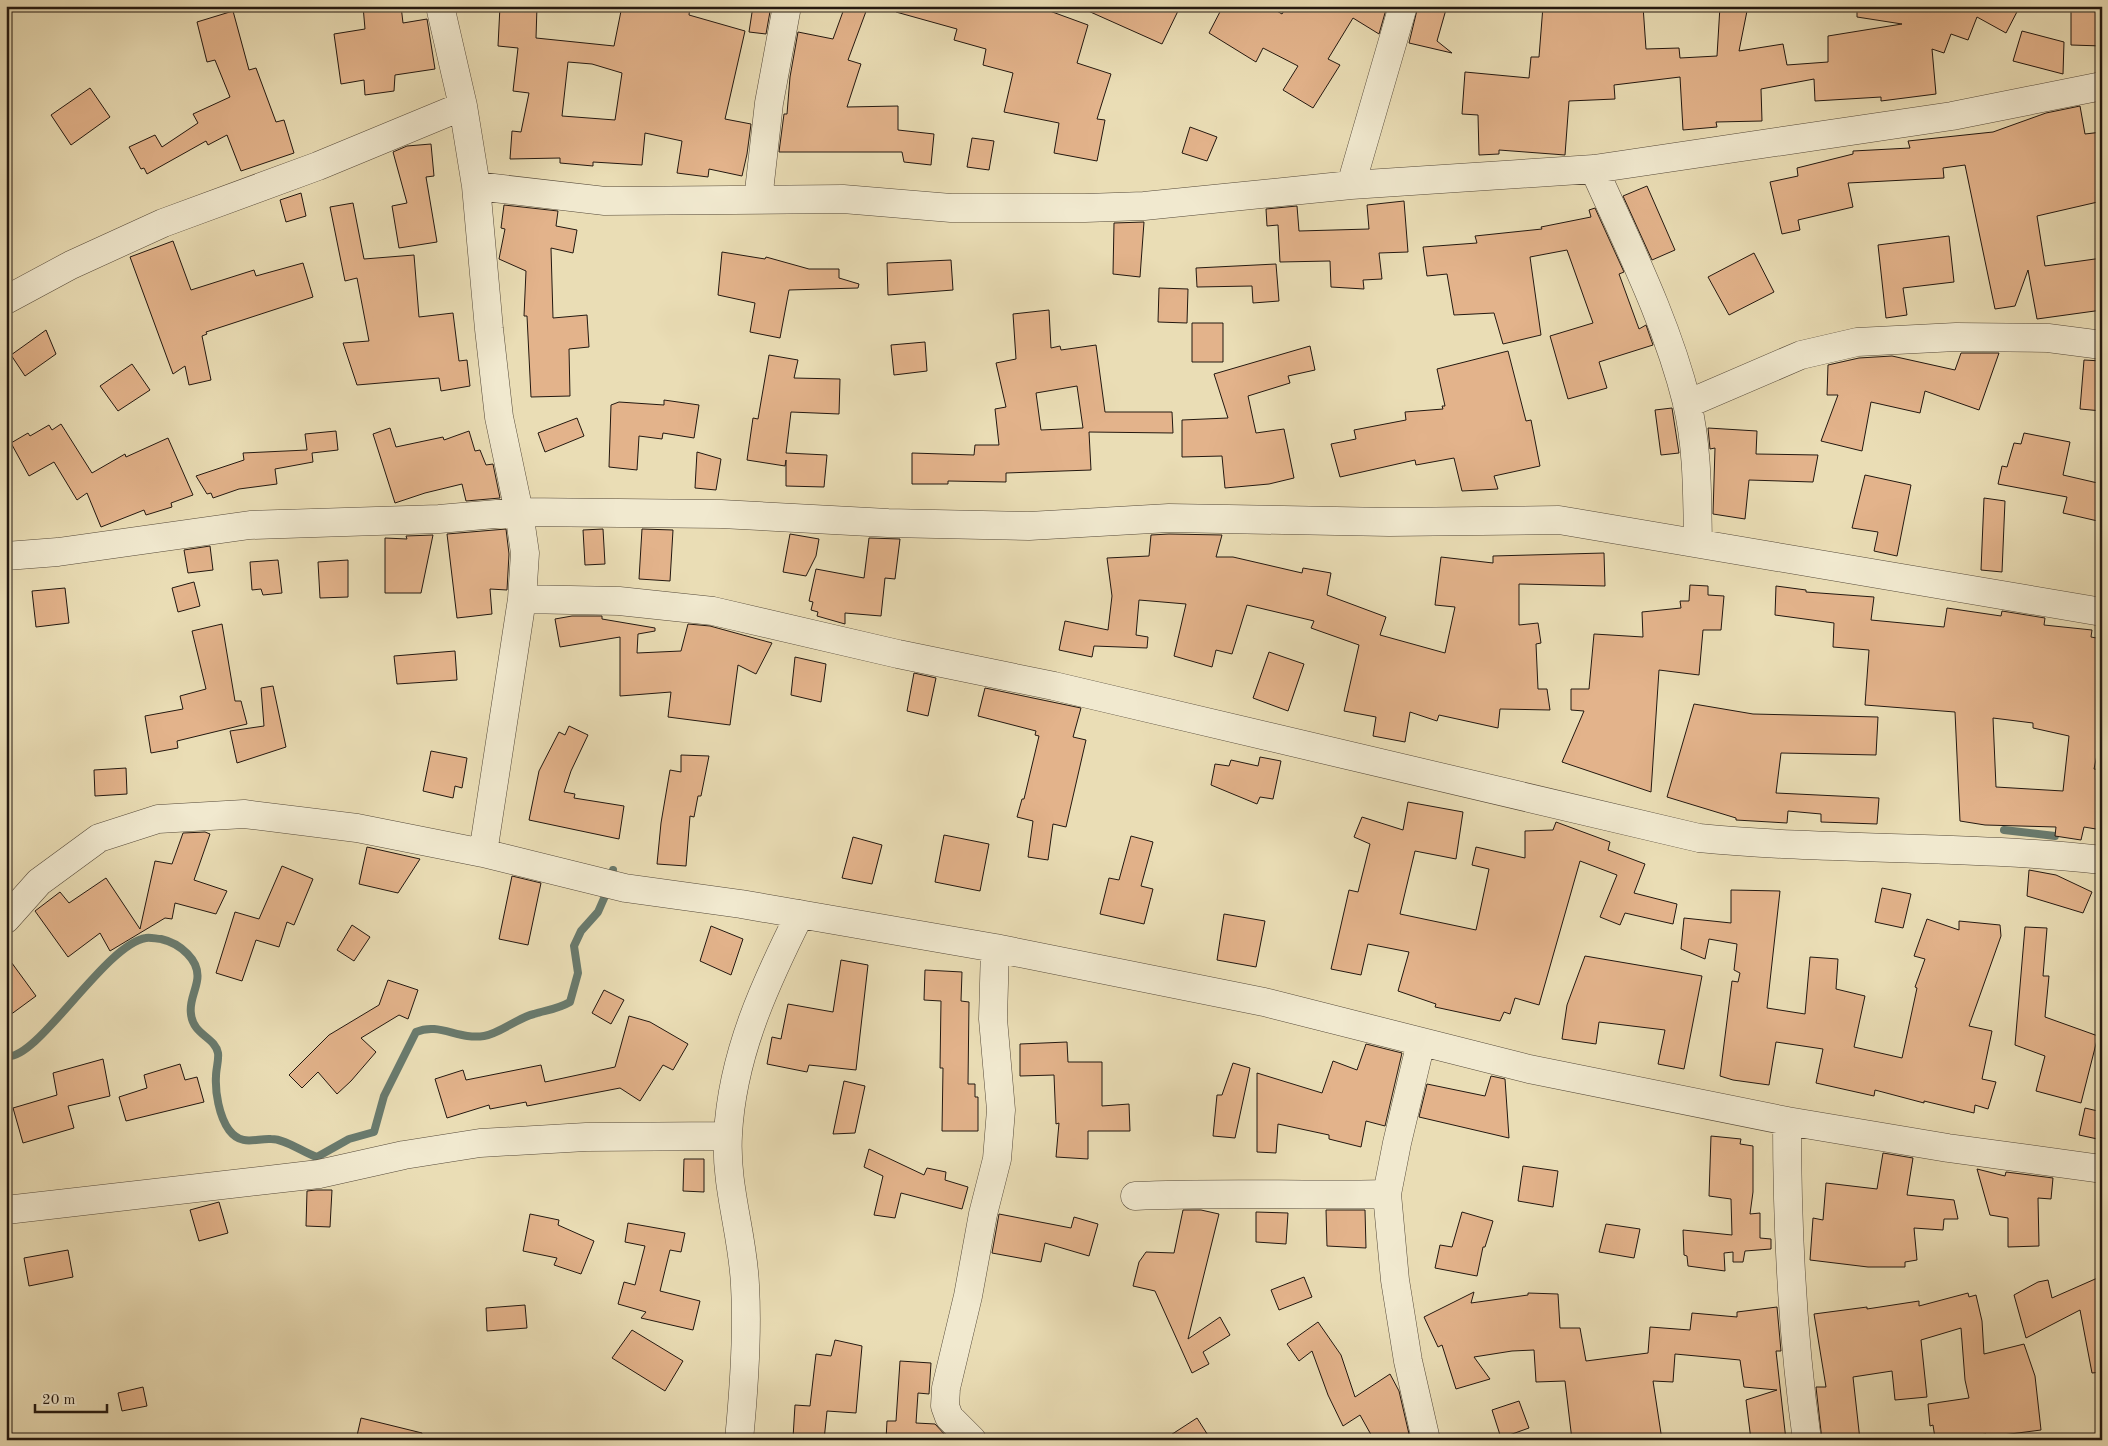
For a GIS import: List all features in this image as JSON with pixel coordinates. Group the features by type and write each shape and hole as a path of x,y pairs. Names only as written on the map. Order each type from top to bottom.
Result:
{"street":[{"path":"440,6 463,106 476,186 488,329 499,416 519,512 524,553 522,599 483,853"},
{"path":"758,200 769,103 787,6"},
{"path":"1351,185 1403,6"},
{"path":"476,186 605,201 843,199 951,208 1144,206 1351,185 1594,168 1952,116 2102,86"},
{"path":"6,300 71,265 163,223 318,166 368,143 463,106"},
{"path":"1594,168 1665,331 1687,404 1697,465 1698,543"},
{"path":"1687,404 1801,355 1857,342 1956,336 2048,338 2102,345"},
{"path":"6,556 58,552 250,525 440,518 519,512 721,514 888,524 1029,526 1169,518 1389,522 1559,520 2102,612"},
{"path":"522,599 619,601 714,611 898,654 1054,686 1699,838 1759,844 2037,853 2102,860"},
{"path":"6,919 39,882 99,838 158,819 244,814 357,828 483,853 625,888 800,914 995,948 1264,1002 1529,1069 1787,1121 1948,1148 2102,1169"},
{"path":"739,1440 743,1398 745,1284 731,1199 727,1136 735,1080 750,1021 768,978 800,914"},
{"path":"972,1440 949,1417 945,1406 946,1388 968,1296 983,1214 997,1159 1001,1110 993,1019 995,948"},
{"path":"1421,1042 1396,1143 1387,1194 1393,1260 1407,1352 1426,1440"},
{"path":"1787,1121 1787,1208 1796,1366 1807,1440"},
{"path":"6,1210 319,1174 404,1155 480,1143 586,1137 727,1136"},
{"path":"1134,1196 1203,1193 1300,1196 1387,1194"}],"building":[{"path":"363,6 401,6 403,23 427,19 435,69 395,75 394,91 365,95 364,80 341,84 334,34 365,29"},
{"path":"500,6 537,6 536,38 614,46 622,6 690,6 689,15 745,31 725,119 751,124 742,176 709,169 708,177 677,173 682,141 645,133 642,165 593,162 593,166 560,163 560,158 510,159 512,131 521,132 529,93 513,91 518,48 498,46","holes":["568,62 592,64 622,73 615,120 562,116"]},
{"path":"753,6 771,6 766,34 749,32"},
{"path":"845,6 868,6 848,60 861,64 847,107 898,106 898,130 934,134 931,165 904,162 902,152 779,152 784,114 787,114 790,77 798,32 833,39"},
{"path":"897,6 1036,6 1088,25 1077,63 1111,74 1097,119 1105,120 1097,161 1054,153 1059,123 1004,112 1013,73 983,65 986,49 954,40 957,29 896,12"},
{"path":"1077,6 1168,6 1178,11 1162,44"},
{"path":"1223,6 1268,6 1282,14 1287,6 1387,6 1379,34 1353,18 1328,59 1340,65 1313,108 1283,90 1298,66 1263,48 1256,62 1209,33"},
{"path":"1418,6 1447,6 1437,41 1452,53 1409,43"},
{"path":"1543,6 1643,6 1646,49 1679,48 1680,58 1717,56 1720,6 1748,6 1739,51 1783,44 1787,65 1828,62 1828,36 1902,24 1857,17 1857,6 2020,6 2006,33 1977,17 1968,40 1951,34 1944,53 1932,49 1936,94 1881,101 1881,97 1815,101 1814,79 1761,89 1762,121 1716,122 1717,127 1683,130 1680,77 1614,85 1615,99 1569,101 1565,155 1499,150 1499,154 1479,155 1478,115 1462,114 1465,72 1529,78 1531,57 1539,57"},
{"path":"2071,6 2102,6 2102,46 2071,45"},
{"path":"233,11 249,70 256,68 276,122 284,120 294,153 241,171 227,135 208,145 206,141 147,174 144,168 141,169 129,147 155,135 162,147 198,123 193,114 230,97 215,60 207,62 197,22"},
{"path":"2022,31 2064,42 2063,74 2013,61"},
{"path":"90,88 110,117 71,145 51,115"},
{"path":"2080,106 2085,134 2102,132 2102,201 2037,216 2045,266 2102,258 2102,310 2037,319 2028,270 2015,306 1995,309 1965,165 1943,168 1944,178 1848,183 1853,207 1798,220 1800,230 1782,234 1770,182 1798,176 1797,168 1853,154 1853,151 1910,148 1908,141 1993,132 2046,113"},
{"path":"1190,127 1217,137 1207,161 1182,153"},
{"path":"972,138 994,141 989,170 967,167"},
{"path":"431,144 434,176 426,177 437,242 399,248 392,206 407,203 393,152 407,146"},
{"path":"1647,186 1675,250 1652,260 1623,196"},
{"path":"301,193 306,216 286,222 280,200"},
{"path":"1404,201 1408,252 1379,253 1382,279 1363,280 1364,289 1331,287 1330,261 1280,262 1278,225 1267,226 1266,209 1297,206 1299,231 1369,229 1367,205"},
{"path":"353,203 364,259 414,255 419,317 453,313 459,361 467,360 470,386 441,391 439,378 357,385 343,343 369,341 357,278 345,281 330,207"},
{"path":"504,205 558,211 556,226 577,230 573,253 551,248 553,318 587,315 589,347 569,349 570,396 531,397 527,316 524,316 526,271 499,259 505,229 501,228"},
{"path":"1595,208 1624,272 1619,274 1639,329 1646,325 1653,345 1599,362 1607,388 1568,399 1550,336 1593,323 1567,250 1530,257 1541,335 1503,344 1494,313 1454,315 1447,274 1427,276 1423,247 1477,243 1475,236 1542,229 1541,227 1591,217 1589,210"},
{"path":"1144,222 1140,277 1113,274 1114,223"},
{"path":"1949,236 1954,282 1903,288 1907,315 1886,318 1878,245"},
{"path":"173,241 191,290 254,270 256,276 303,263 313,297 206,332 207,334 202,336 211,380 189,385 185,366 173,374 130,257"},
{"path":"722,252 765,259 766,257 809,269 839,269 839,278 859,284 858,288 789,290 780,338 750,332 755,303 718,295"},
{"path":"1754,253 1774,292 1729,315 1708,277"},
{"path":"951,260 953,290 888,295 887,263"},
{"path":"1276,264 1279,301 1253,303 1252,286 1197,287 1196,268"},
{"path":"1159,288 1188,289 1187,323 1158,322"},
{"path":"1049,310 1051,348 1060,346 1061,350 1096,345 1105,412 1172,412 1173,433 1089,432 1091,470 1006,473 1006,482 948,481 948,484 912,484 912,453 974,455 975,445 999,445 995,409 1006,407 996,363 1016,359 1013,314","holes":["1077,386 1083,428 1041,430 1036,393"]},
{"path":"1192,323 1223,323 1223,362 1192,362"},
{"path":"46,330 56,354 25,376 11,355"},
{"path":"925,342 927,371 894,375 891,345"},
{"path":"1310,346 1315,370 1288,376 1290,383 1248,396 1256,433 1284,429 1294,478 1269,484 1225,488 1222,456 1182,457 1182,420 1228,418 1214,374"},
{"path":"1508,351 1526,421 1531,420 1540,466 1494,476 1498,489 1462,491 1454,458 1416,465 1415,460 1340,477 1331,444 1356,439 1354,430 1406,420 1405,412 1443,409 1442,406 1445,406 1437,369"},
{"path":"1961,353 1999,353 1979,410 1925,391 1920,413 1871,402 1862,451 1821,441 1838,395 1827,395 1828,365 1859,358 1892,356 1955,370"},
{"path":"769,355 798,360 794,378 840,379 839,414 791,412 786,453 827,455 824,487 786,486 786,460 785,466 747,460 753,418 758,419"},
{"path":"2084,360 2102,361 2102,411 2080,409"},
{"path":"132,364 150,390 118,411 100,386"},
{"path":"664,400 699,405 694,438 663,433 662,439 639,436 637,470 609,467 611,405 619,402 664,405"},
{"path":"1672,408 1679,453 1661,455 1655,410"},
{"path":"577,418 584,436 545,452 538,433"},
{"path":"61,424 92,473 125,454 126,457 168,438 193,495 171,503 172,507 146,515 144,510 101,527 87,493 77,500 54,462 29,476 11,443 28,433 30,436 49,425 52,430"},
{"path":"390,428 396,447 443,437 444,440 469,431 475,451 480,450 486,465 493,464 500,498 466,501 462,484 395,503 373,434"},
{"path":"1708,428 1757,431 1756,454 1818,455 1813,482 1749,480 1745,519 1713,514 1715,448 1710,449"},
{"path":"336,431 338,450 312,453 313,462 275,469 277,484 239,489 213,498 211,493 207,494 196,476 244,460 243,453 307,450 305,434"},
{"path":"2024,433 2070,442 2063,475 2102,484 2102,522 2063,513 2067,497 1998,484 2002,466 2007,467 2014,443 2021,444"},
{"path":"697,452 721,459 716,490 695,488"},
{"path":"1865,475 1911,485 1897,556 1874,551 1878,532 1852,528"},
{"path":"1984,498 2005,501 2002,572 1981,570"},
{"path":"506,529 509,554 507,590 490,589 492,614 457,618 447,534"},
{"path":"603,529 605,564 585,565 583,530"},
{"path":"642,529 673,530 670,581 639,579"},
{"path":"790,534 819,539 816,556 806,576 783,572"},
{"path":"433,535 421,593 385,593 385,538 407,539 406,536"},
{"path":"1151,535 1222,535 1216,557 1233,557 1302,573 1303,568 1331,573 1327,595 1386,617 1380,635 1445,653 1455,607 1435,605 1441,557 1493,563 1493,556 1604,553 1605,586 1519,584 1519,625 1538,623 1541,643 1536,644 1538,689 1547,689 1550,710 1500,709 1498,728 1439,715 1437,721 1410,712 1405,742 1373,736 1376,717 1344,711 1359,645 1311,628 1314,621 1247,605 1232,654 1216,650 1212,667 1174,656 1186,604 1139,600 1136,635 1148,637 1147,648 1094,646 1092,657 1059,650 1065,621 1108,630 1112,596 1107,558 1149,556"},
{"path":"869,538 900,539 895,579 885,578 881,616 845,613 845,624 817,616 818,612 811,610 813,602 809,601 816,569 864,578"},
{"path":"210,546 213,570 188,573 184,550"},
{"path":"278,560 282,593 263,595 261,589 252,590 250,562"},
{"path":"348,560 348,597 320,598 318,562"},
{"path":"194,582 200,606 178,612 172,588"},
{"path":"1690,585 1708,586 1708,595 1724,596 1721,630 1703,630 1699,675 1659,670 1651,792 1562,762 1584,711 1571,710 1571,689 1589,689 1594,634 1643,637 1642,612 1681,608 1680,601 1689,601"},
{"path":"1776,586 1806,590 1806,592 1874,597 1871,620 1944,627 1947,608 2001,616 2002,611 2045,618 2044,625 2092,630 2091,637 2102,639 2102,732 2094,769 2102,770 2102,830 2084,827 2081,840 2055,836 2056,827 1985,825 1960,821 1955,712 1865,705 1869,650 1833,647 1834,623 1775,615","holes":["1993,718 2033,723 2033,728 2069,736 2063,791 1996,787"]},
{"path":"65,588 69,623 36,627 32,591"},
{"path":"572,616 602,616 602,619 655,628 655,631 638,634 637,653 681,651 688,624 710,626 772,643 756,674 738,665 730,725 668,717 671,692 620,696 620,637 560,647 555,619"},
{"path":"222,624 235,701 241,701 247,724 177,741 178,748 151,753 145,716 183,709 180,696 206,689 192,631"},
{"path":"455,651 457,680 397,684 394,656"},
{"path":"1269,652 1304,664 1288,711 1253,698"},
{"path":"795,657 826,664 821,702 791,695"},
{"path":"914,673 936,678 928,716 907,711"},
{"path":"273,686 286,747 237,763 230,731 264,726 261,688"},
{"path":"985,688 1081,708 1073,737 1086,740 1066,827 1053,824 1048,860 1028,857 1033,821 1017,817 1022,799 1024,799 1039,736 1035,735 1036,731 978,716"},
{"path":"1694,704 1753,714 1878,717 1876,755 1781,753 1776,793 1879,798 1877,824 1821,822 1821,814 1788,811 1787,823 1736,820 1736,818 1667,797"},
{"path":"569,726 588,735 571,771 564,792 575,794 574,798 624,806 619,839 529,820 539,771 559,732 565,735"},
{"path":"431,751 467,758 462,788 455,786 453,798 423,791"},
{"path":"681,755 709,756 701,796 698,796 694,817 690,816 686,866 657,864 661,823 670,770 681,772"},
{"path":"1260,757 1281,761 1273,799 1260,797 1257,804 1211,785 1215,764 1229,766 1231,760 1258,766"},
{"path":"126,768 127,794 95,796 94,770"},
{"path":"1408,802 1463,812 1456,859 1415,851 1400,914 1476,930 1489,869 1472,865 1476,847 1525,858 1525,831 1553,830 1556,822 1610,842 1608,850 1645,864 1634,893 1677,904 1673,924 1625,913 1620,925 1600,917 1617,875 1580,861 1539,1005 1515,998 1510,1014 1504,1012 1500,1021 1435,1007 1436,1004 1398,991 1409,952 1368,944 1361,975 1331,969 1349,890 1358,892 1370,844 1354,837 1362,817 1403,830"},
{"path":"205,832 210,834 194,880 227,891 216,914 175,903 172,919 165,918 110,951 100,933 68,957 35,911 60,892 69,903 106,878 140,929 155,861 172,864 183,833"},
{"path":"944,835 989,844 980,891 935,882"},
{"path":"1131,836 1153,842 1141,886 1153,889 1144,924 1100,914 1109,878 1119,880"},
{"path":"853,837 882,845 872,884 842,878"},
{"path":"367,847 420,859 398,893 359,884"},
{"path":"282,866 313,879 294,925 287,922 279,947 256,940 242,981 216,973 235,912 259,919"},
{"path":"2029,870 2056,875 2092,892 2083,913 2027,896"},
{"path":"512,876 541,883 528,945 499,939"},
{"path":"1882,888 1911,894 1903,928 1875,922"},
{"path":"1731,890 1780,891 1767,1008 1805,1014 1810,957 1838,959 1836,989 1865,996 1854,1047 1902,1058 1917,988 1915,987 1925,959 1914,956 1927,919 1959,930 1959,921 2000,925 2001,936 1969,1026 1992,1031 1982,1079 1996,1082 1988,1109 1975,1105 1974,1113 1924,1101 1924,1103 1875,1090 1874,1096 1816,1083 1823,1049 1776,1042 1769,1085 1733,1080 1720,1076 1732,981 1738,982 1740,973 1734,970 1737,944 1709,939 1705,959 1681,949 1684,918 1731,923"},
{"path":"1224,914 1265,921 1256,967 1217,960"},
{"path":"352,925 370,937 354,961 337,950"},
{"path":"711,926 743,939 731,975 700,961"},
{"path":"2025,927 2047,928 2043,976 2049,976 2045,1017 2098,1036 2081,1103 2036,1091 2045,1056 2015,1045"},
{"path":"6,955 36,996 6,1018"},
{"path":"1585,956 1702,976 1684,1069 1658,1064 1665,1030 1599,1022 1596,1044 1562,1039 1567,1005"},
{"path":"841,960 868,965 856,1070 809,1065 807,1072 767,1064 772,1037 781,1039 788,1004 833,1012"},
{"path":"925,970 962,972 961,1001 969,1002 968,1084 975,1084 975,1097 978,1097 978,1131 942,1131 943,1068 940,1068 941,1001 924,1000"},
{"path":"388,980 418,990 408,1019 399,1015 361,1038 376,1052 337,1094 318,1072 302,1088 289,1075 329,1035 379,1005"},
{"path":"604,990 624,1000 611,1024 592,1013"},
{"path":"629,1016 650,1022 688,1044 673,1070 663,1065 640,1101 620,1088 527,1106 526,1102 490,1109 489,1105 447,1118 435,1079 463,1070 466,1080 541,1065 545,1082 615,1067"},
{"path":"1067,1042 1068,1062 1102,1062 1102,1106 1129,1104 1130,1131 1088,1131 1088,1159 1056,1157 1059,1123 1056,1124 1054,1075 1020,1076 1020,1044"},
{"path":"1366,1044 1402,1053 1385,1126 1366,1121 1361,1147 1329,1139 1329,1135 1278,1124 1276,1153 1257,1152 1257,1073 1322,1093 1333,1061 1357,1070"},
{"path":"103,1059 110,1096 68,1106 74,1128 23,1143 13,1108 57,1095 53,1073"},
{"path":"1233,1063 1250,1068 1235,1138 1213,1136 1217,1095 1222,1095"},
{"path":"180,1064 185,1080 197,1077 204,1102 126,1121 119,1097 147,1088 144,1075"},
{"path":"1491,1076 1505,1079 1509,1138 1419,1117 1427,1084 1485,1096"},
{"path":"844,1081 865,1086 855,1133 833,1134"},
{"path":"2085,1108 2102,1112 2102,1140 2079,1135"},
{"path":"1711,1136 1741,1139 1740,1144 1753,1146 1753,1192 1750,1214 1760,1213 1760,1238 1771,1239 1771,1249 1745,1251 1743,1262 1733,1262 1733,1252 1724,1253 1725,1271 1688,1266 1687,1256 1684,1255 1683,1230 1732,1235 1731,1199 1709,1196"},
{"path":"869,1149 924,1175 927,1168 946,1172 945,1180 968,1187 962,1209 901,1193 895,1218 874,1215 883,1176 864,1167"},
{"path":"1883,1153 1913,1158 1907,1195 1954,1200 1958,1219 1944,1219 1943,1230 1914,1228 1917,1260 1905,1262 1905,1267 1868,1267 1810,1260 1813,1218 1823,1220 1826,1183 1877,1189"},
{"path":"684,1159 704,1159 704,1192 683,1191"},
{"path":"1523,1166 1558,1171 1553,1207 1518,1201"},
{"path":"1977,1169 2005,1176 2006,1172 2053,1178 2051,1199 2038,1198 2039,1246 2008,1247 2008,1218 1990,1215"},
{"path":"332,1190 330,1227 306,1226 307,1191"},
{"path":"219,1202 228,1233 199,1241 190,1210"},
{"path":"1183,1210 1201,1210 1219,1214 1188,1339 1220,1317 1230,1335 1203,1352 1209,1364 1192,1373 1155,1291 1133,1286 1139,1262 1146,1252 1174,1253"},
{"path":"1326,1210 1365,1210 1366,1248 1327,1246"},
{"path":"1256,1212 1288,1213 1286,1244 1256,1242"},
{"path":"1462,1212 1493,1221 1485,1247 1483,1247 1477,1276 1435,1268 1440,1245 1452,1247"},
{"path":"530,1214 559,1220 558,1225 594,1241 581,1274 554,1265 557,1258 523,1251"},
{"path":"999,1214 1071,1228 1074,1217 1098,1224 1089,1256 1045,1243 1041,1262 992,1253"},
{"path":"628,1223 685,1233 681,1252 670,1250 660,1291 700,1301 693,1330 641,1318 646,1312 618,1304 624,1282 635,1285 645,1246 625,1242"},
{"path":"1606,1224 1640,1229 1634,1258 1599,1252"},
{"path":"68,1250 73,1277 29,1286 24,1258"},
{"path":"2102,1276 2102,1372 2092,1373 2080,1310 2026,1338 2014,1295 2038,1282 2048,1280 2052,1298"},
{"path":"1304,1277 1312,1297 1279,1310 1271,1290"},
{"path":"1474,1292 1471,1303 1528,1295 1528,1293 1558,1294 1560,1328 1580,1328 1586,1361 1648,1353 1650,1327 1690,1330 1692,1313 1737,1317 1737,1312 1777,1307 1781,1351 1776,1351 1786,1440 1751,1440 1746,1400 1777,1390 1744,1387 1740,1360 1675,1354 1673,1382 1653,1381 1662,1440 1572,1440 1565,1381 1536,1382 1534,1350 1512,1351 1474,1357 1490,1379 1456,1389 1442,1345 1438,1347 1424,1317"},
{"path":"1968,1293 1969,1297 1976,1295 1982,1321 1984,1354 2024,1344 2035,1376 2041,1430 1987,1437 1986,1434 1954,1439 1953,1435 1935,1438 1933,1425 1930,1426 1928,1404 1969,1398 1965,1380 1961,1328 1921,1340 1927,1397 1895,1400 1892,1371 1853,1377 1860,1440 1822,1440 1816,1387 1826,1387 1814,1314 1867,1307 1867,1309 1919,1301 1919,1306"},
{"path":"525,1305 527,1328 487,1331 486,1308"},
{"path":"1318,1322 1341,1355 1355,1397 1390,1374 1399,1391 1409,1434 1398,1440 1374,1440 1360,1415 1343,1426 1328,1395 1312,1351 1299,1361 1287,1344"},
{"path":"632,1330 683,1361 665,1391 612,1358"},
{"path":"835,1340 862,1346 856,1413 827,1411 824,1440 793,1438 795,1405 810,1406 816,1354 831,1356"},
{"path":"900,1361 931,1363 929,1394 918,1393 916,1423 935,1424 947,1437 946,1440 886,1440 887,1421 896,1421"},
{"path":"143,1387 147,1406 122,1411 118,1393"},
{"path":"1519,1401 1529,1428 1501,1438 1492,1410"},
{"path":"361,1418 422,1433 421,1440 356,1440"},
{"path":"1197,1418 1211,1440 1163,1440"}],"waterway":[{"path":"2004,830 2055,836"},
{"path":"6,1056 19,1053 35,1041 111,960 129,945 146,938 168,941 187,954 196,966 197,981 191,1001 191,1014 196,1027 213,1043 218,1053 216,1089 220,1111 229,1130 244,1140 277,1140 288,1143 317,1157 349,1139 374,1132 384,1096 416,1032 424,1029 433,1029 466,1036 484,1036 497,1032 528,1016 557,1008 570,1002 578,973 574,946 581,931 598,912 609,887 613,870"}]}
